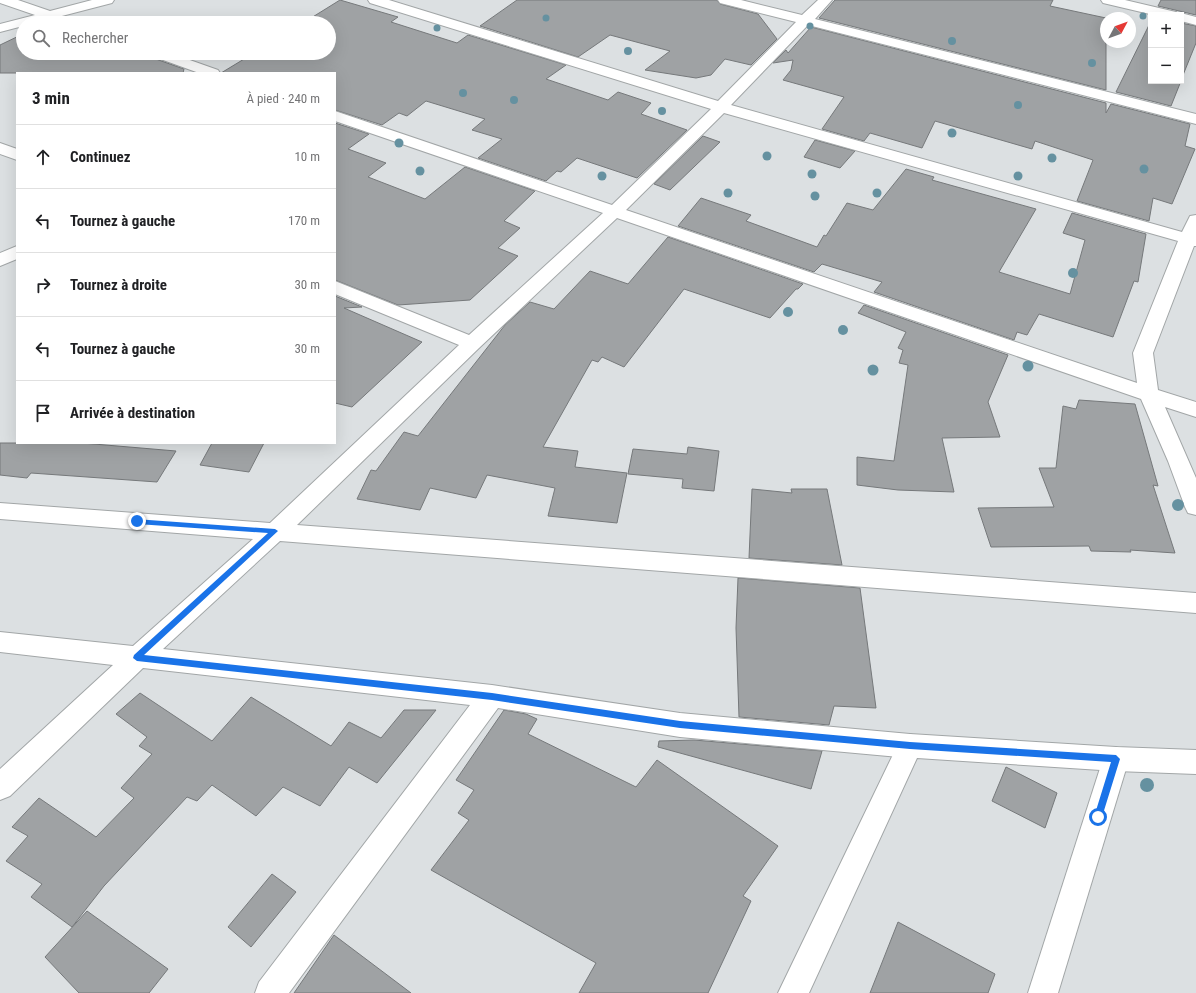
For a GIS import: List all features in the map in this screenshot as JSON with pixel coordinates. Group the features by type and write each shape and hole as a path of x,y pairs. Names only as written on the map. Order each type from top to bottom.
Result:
{"street":[{"path":"6,0 50,15"},
{"path":"46,16 107,0"},
{"path":"375,0 722,107 1192,240"},
{"path":"725,0 1196,119"},
{"path":"0,787 275,531 472,343 614,212 722,107 825,0"},
{"path":"1108,0 1158,12"},
{"path":"1184,18 1196,21"},
{"path":"0,28 16,24"},
{"path":"177,60 210,72"},
{"path":"336,116 1196,410"},
{"path":"0,148 16,155"},
{"path":"1196,220 1192,240 1166,291 1143,353 1149,394 1179,460 1196,507"},
{"path":"0,261 16,252"},
{"path":"336,286 472,343"},
{"path":"0,511 1196,603"},
{"path":"0,642 492,696 680,724 910,746 1116,759 1196,762"},
{"path":"270,993 492,696"},
{"path":"793,993 910,746"},
{"path":"1043,993 1116,759"}],"building":[{"path":"340,0 398,17 391,22 457,43 468,35 566,65 546,79 608,100 618,92 651,103 641,114 687,130 637,178 577,158 561,172 557,171 546,181 478,158 502,139 472,130 485,119 426,101 407,116 399,113 382,125 336,110 336,72 223,72 242,60 336,60 336,16 314,16"},
{"path":"517,0 717,0 720,4 758,14 777,39 751,65 725,59 711,75 696,78 645,70 670,51 610,35 578,57 480,26"},
{"path":"835,0 1053,0 1050,6 1100,17 1100,48 1106,48 1106,90 819,18"},
{"path":"1161,0 1196,0 1196,15 1184,12 1158,6"},
{"path":"1184,24 1196,26 1196,43 1184,73"},
{"path":"811,27 1106,103 1106,113 1111,104 1190,124 1185,146 1195,149 1172,204 1153,198 1149,221 1077,201 1093,160 1035,141 1032,149 935,121 922,148 870,133 864,141 822,129 844,97 783,80 791,70 793,60 773,63 786,50 788,53"},
{"path":"1148,27 1148,84 1180,84 1171,106 1116,92"},
{"path":"16,37 16,60 159,60 184,69 183,72 0,73 0,45"},
{"path":"336,123 369,134 348,149 386,163 368,177 425,199 465,167 535,191 504,221 520,228 498,248 518,256 470,300 398,305 336,280"},
{"path":"703,136 720,142 670,190 654,184"},
{"path":"815,140 855,151 840,168 804,157"},
{"path":"906,169 934,177 932,180 1036,209 999,272 1070,294 1085,240 1063,233 1072,213 1146,234 1138,282 1134,281 1113,337 1039,314 1027,335 1017,332 1014,340 874,292 882,282 822,264 814,272 678,226 701,198 751,215 746,221 817,247 824,235 826,236 847,203 873,210"},
{"path":"668,237 803,284 796,289 770,318 684,289 624,367 602,357 598,362 592,360 543,447 578,451 575,467 627,473 617,523 548,516 555,488 487,475 476,498 430,488 420,510 357,499 371,470 376,471 404,432 418,436 505,325 530,302 554,309 590,271 628,284"},
{"path":"336,296 362,307 344,308 422,342 352,407 336,403"},
{"path":"864,305 1008,355 988,402 1000,437 942,438 954,492 898,490 857,485 857,457 894,461 908,365 899,363 903,350 898,348 906,332 858,313"},
{"path":"1079,400 1135,404 1158,486 1153,485 1175,553 1130,550 1131,552 1091,551 1089,546 991,547 978,508 1054,507 1039,468 1056,468 1063,406 1076,409"},
{"path":"0,443 94,444 176,451 157,482 31,473 27,478 0,475"},
{"path":"211,444 263,444 249,472 200,465"},
{"path":"688,447 719,451 714,491 682,488 683,479 628,474 633,449 687,454"},
{"path":"752,489 792,493 791,489 827,489 842,565 749,558"},
{"path":"738,578 860,588 876,708 834,706 829,725 739,717 736,628"},
{"path":"140,693 212,741 251,697 331,746 349,722 381,738 404,710 436,710 377,783 349,767 320,806 283,787 256,816 212,785 197,801 187,797 104,886 72,927 31,897 42,884 6,861 28,836 12,827 39,798 96,837 134,798 121,788 152,754 139,746 147,737 116,714"},
{"path":"504,710 526,714 537,719 528,734 636,787 657,760 778,846 743,896 751,901 708,993 579,993 596,963 431,870 469,820 458,813 474,790 456,780"},
{"path":"694,740 822,751 811,789 658,747 659,741"},
{"path":"1006,767 1057,793 1045,828 992,801"},
{"path":"272,874 296,892 251,947 228,927"},
{"path":"87,911 168,969 149,993 79,993 45,957"},
{"path":"898,922 995,974 988,993 870,993"},
{"path":"334,935 411,993 294,993"}],"route":[{"path":"137,521 275,531 266,541 137,658 492,696 680,724 910,746 1116,759 1098,817"}]}
